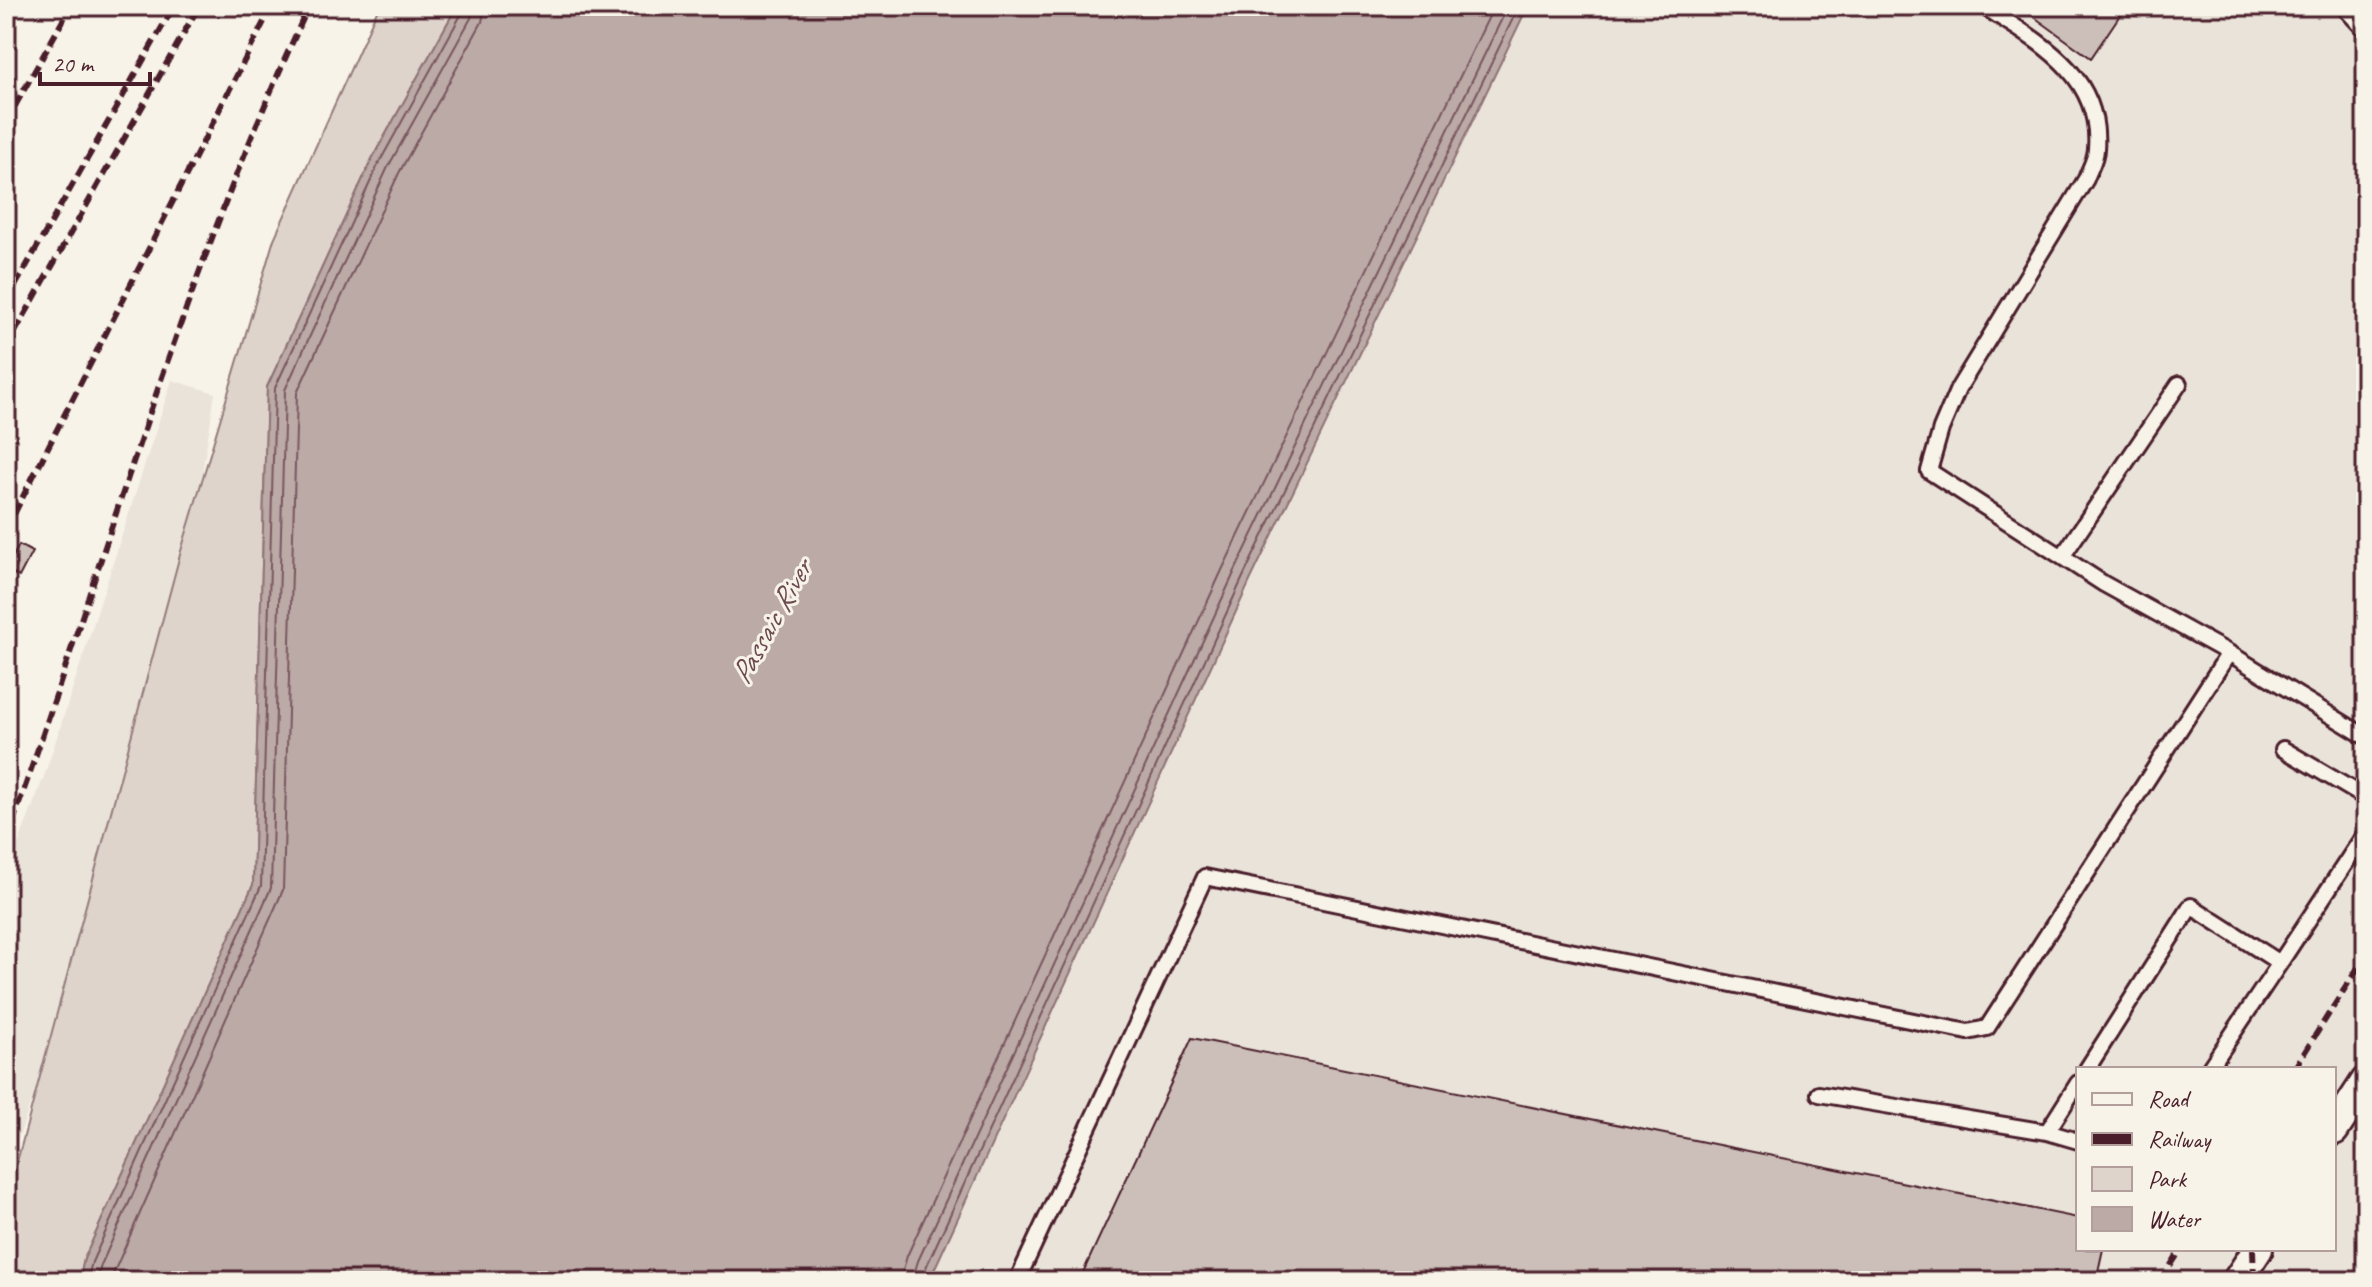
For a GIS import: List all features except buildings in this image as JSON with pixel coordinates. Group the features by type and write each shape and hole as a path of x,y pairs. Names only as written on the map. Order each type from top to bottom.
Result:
{"street":[{"path":"2336,1127 2366,1081"},
{"path":"2237,1281 2257,1251"}],"lane":[{"path":"1983,6 2047,48 2075,74 2093,112 2096,152 2086,179 1958,389 1941,429 1929,471 2104,584 2229,653 2366,737"},
{"path":"2343,6 2366,31"},
{"path":"2062,557 2179,384"},
{"path":"1017,1281 1205,877 1968,1032 1987,1028 2229,653"},
{"path":"2283,749 2366,798"},
{"path":"2210,1067 2366,832"},
{"path":"2088,1067 2191,906 2280,963"},
{"path":"2047,1132 2076,1086"},
{"path":"1819,1094 2047,1132 2076,1140"}],"shaded area":[{"path":"1528,6 2366,6 2366,1281 929,1281 1250,581"},
{"path":"172,380 215,393 178,625 103,895 6,1174 6,876 46,771"}],"green space":[{"path":"379,6 457,6 372,159 267,387 253,885 84,1259 79,1281 6,1281 6,1203 181,551 274,239"}],"water":[{"name":"Passaic River","path":"457,6 1528,6 1250,581 929,1281 79,1281 84,1259 253,885 267,387 372,159"}],"railway":[{"path":"6,122 71,6"},
{"path":"6,302 174,6"},
{"path":"6,348 199,6"},
{"path":"6,530 272,6"},
{"path":"6,841 184,315 222,211 309,6"},
{"path":"2295,1067 2366,955"},
{"path":"2161,1281 2180,1251"},
{"path":"2253,1251 2254,1281"}]}
